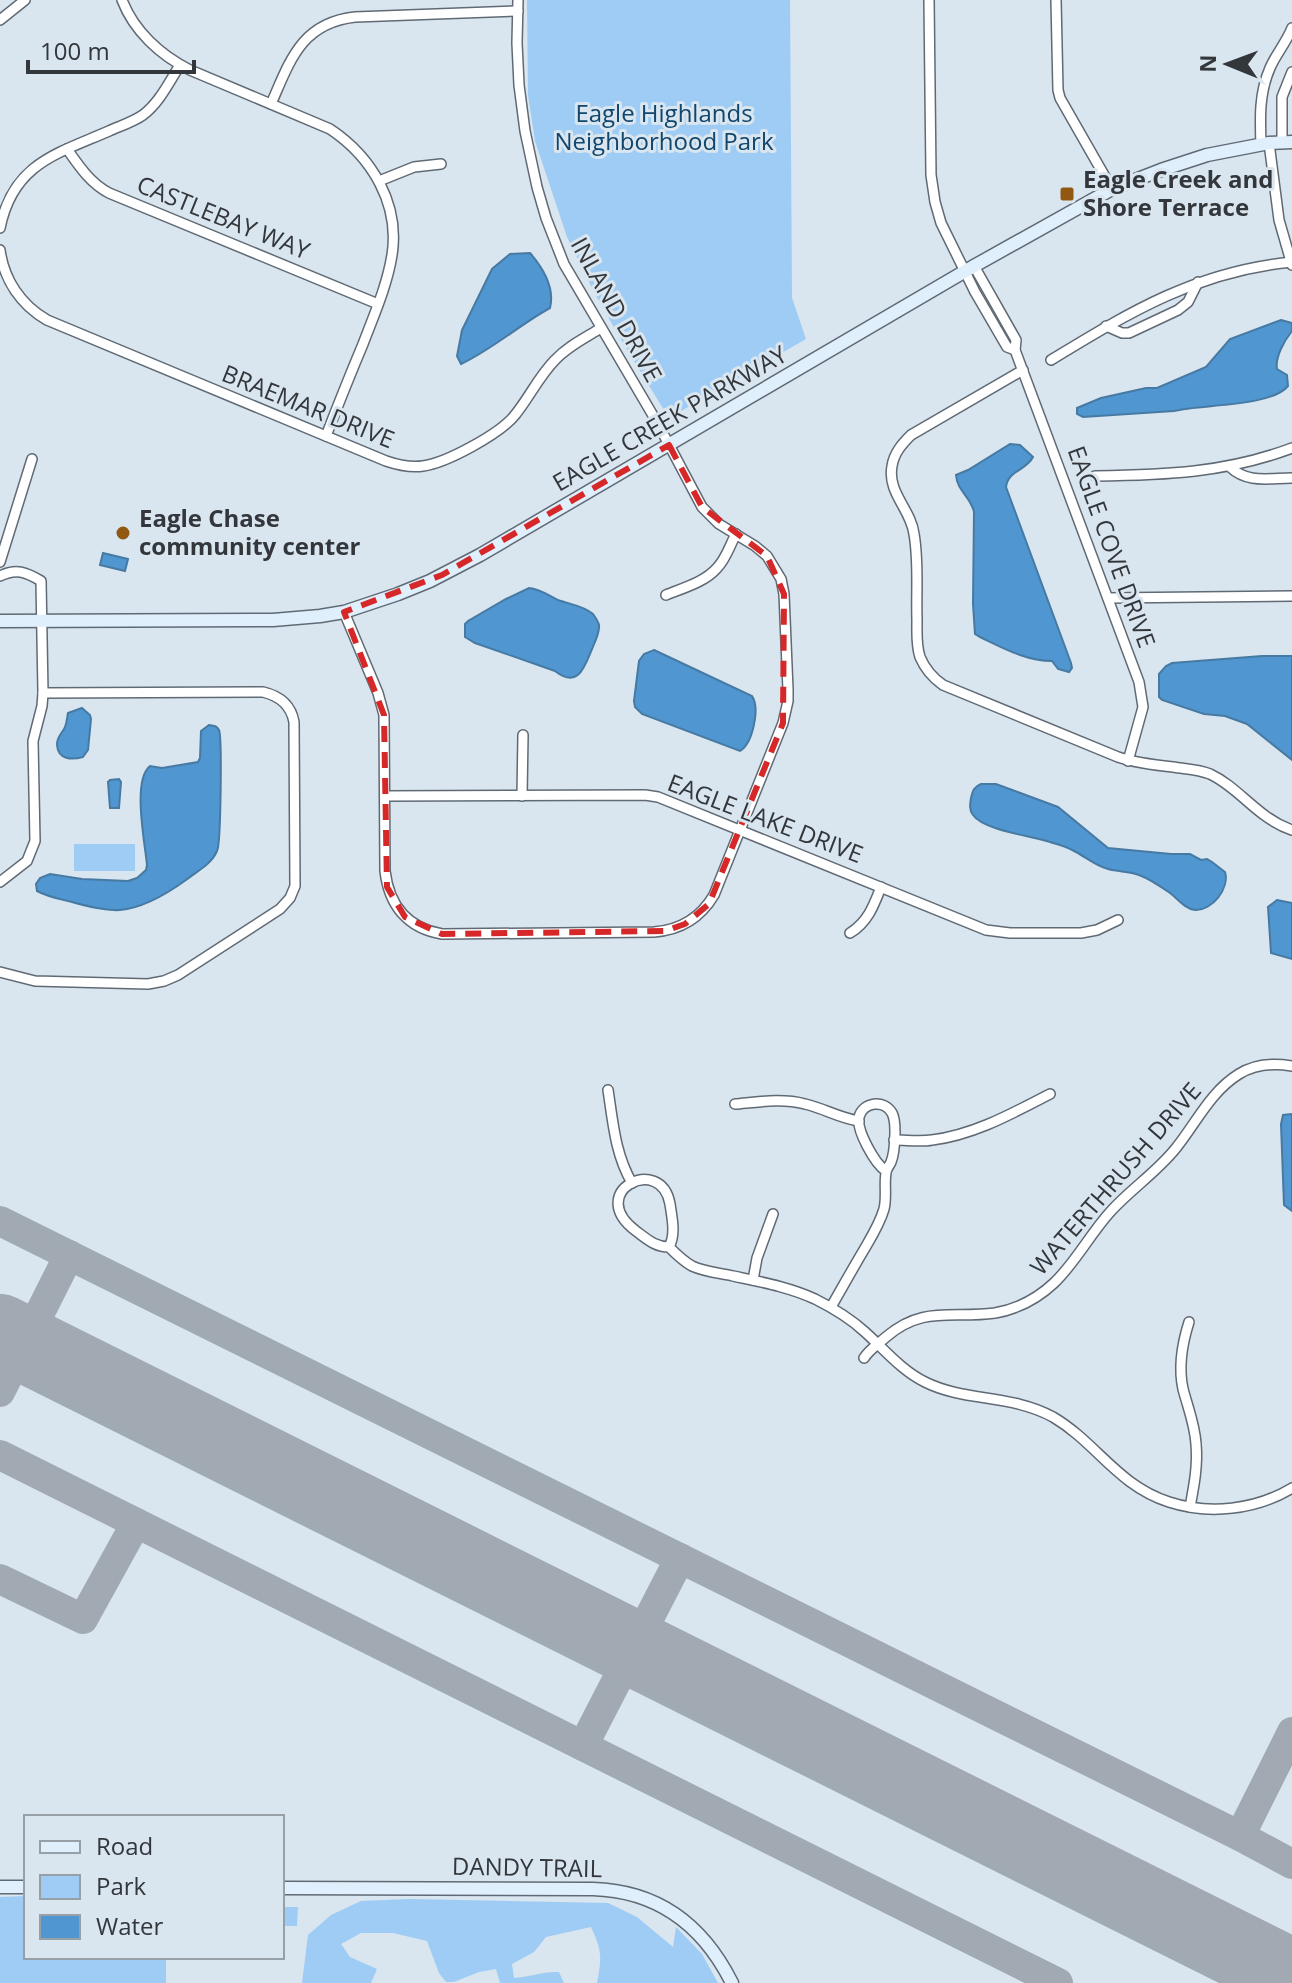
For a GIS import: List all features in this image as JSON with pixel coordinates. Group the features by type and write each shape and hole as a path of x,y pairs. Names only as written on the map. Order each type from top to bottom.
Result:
{"main road":[{"name":"EAGLE CREEK PARKWAY","path":"0,621 273,620 344,612 383,600 442,575 1112,189 1192,159 1276,143"},
{"path":"0,1887 24,1887"},
{"name":"DANDY TRAIL","path":"284,1888 619,1891 658,1904 688,1923 716,1954 732,1983"}],"street":[{"path":"0,20 25,0"},
{"path":"122,0 144,36 180,65 317,122 339,135 365,159 379,181 393,231 389,268 326,436"},
{"name":"EAGLE COVE DRIVE","path":"929,0 931,175 941,223 970,269 975,292 1007,347 1015,350 1143,694 1142,713 1128,761"},
{"path":"1056,0 1060,98 1112,189"},
{"path":"271,104 297,48 307,37 330,23 355,17 518,5"},
{"name":"INLAND DRIVE","path":"385,796 387,887 402,914 427,930 447,934 654,932 675,929 693,919 709,904 783,723 788,701 784,594 773,565 755,546 713,519 702,507 564,264 551,234 525,131 517,43 518,5"},
{"path":"1276,143 1260,101 1270,69 1292,28"},
{"path":"0,228 9,197 40,162 143,114 161,97 180,65"},
{"path":"1051,360 1160,297 1233,272 1291,263 1274,192 1282,97 1292,72"},
{"name":"CASTLEBAY WAY","path":"67,149 88,178 109,193 378,304"},
{"path":"379,181 414,167 441,164"},
{"name":"BRAEMAR DRIVE","path":"0,252 13,288 42,317 401,465 437,463 505,426 553,361 572,345 601,328"},
{"path":"1106,326 1129,333 1174,313 1188,302 1198,282"},
{"path":"1023,370 911,435 897,451 892,465 896,496 911,519 914,531 917,640 922,661 943,685 1128,761 1209,774 1270,820 1292,830"},
{"path":"1095,476 1176,474 1230,467 1292,448"},
{"path":"0,562 32,459"},
{"path":"1230,467 1247,478 1292,478"},
{"path":"666,595 715,571 736,534"},
{"path":"0,576 19,571 41,581 43,693 33,741 35,841 27,861 0,882"},
{"path":"1108,598 1292,596"},
{"path":"344,612 382,707 385,796"},
{"path":"0,972 35,981 148,984 164,981 175,977 280,909 291,897 295,883 294,722 282,700 258,691 43,693"},
{"path":"522,796 523,735"},
{"name":"EAGLE LAKE DRIVE","path":"385,796 651,796 668,800 996,932 1081,933 1097,930 1118,920"},
{"path":"850,933 869,915 881,887"},
{"name":"WATERTHRUSH DRIVE","path":"864,1358 902,1326 925,1316 997,1312 1023,1305 1041,1294 1057,1280 1109,1213 1176,1148 1214,1096 1232,1079 1246,1070 1261,1066 1292,1066"},
{"path":"608,1090 619,1156 632,1183"},
{"path":"894,1140 927,1141 963,1133 1050,1094"},
{"path":"735,1104 796,1102 859,1121"},
{"path":"831,1307 882,1214 886,1200 886,1171 893,1156 895,1119 889,1108 871,1104 865,1108 859,1127 878,1166 886,1171"},
{"path":"669,1247 674,1234 666,1191 650,1180 632,1183 619,1195 621,1216 652,1243 669,1247 693,1266 787,1288 831,1307 854,1323 910,1373 928,1384 1019,1403 1044,1413 1074,1432 1130,1483 1154,1496 1190,1507 1216,1509 1248,1505 1273,1498 1292,1488"},
{"path":"753,1280 757,1258 773,1214"},
{"path":"1189,1322 1182,1347 1181,1367 1196,1445 1190,1507"}],"highlighted area":[{"path":"669,445 702,507 767,556 784,594 783,723 709,904 685,924 665,931 442,934 405,917 387,887 384,715 344,612 442,575"}],"green space":[{"name":"Eagle Highlands Neighborhood Park","path":"527,0 790,0 792,298 806,339 669,418 594,292 567,237 535,141 528,95"},
{"path":"74,844 135,844 135,871 74,871"},
{"path":"24,1896 24,1959 166,1959 166,1983 0,1983 0,1897"},
{"path":"361,1901 608,1903 637,1917 673,1947 676,1927 702,1954 718,1983 597,1983 600,1954 591,1927 546,1937 534,1952 512,1964 514,1978 559,1972 564,1983 500,1983 496,1969 446,1982 439,1973 427,1941 393,1933 361,1933 341,1944 350,1957 377,1969 371,1983 302,1983 308,1935 331,1915"},
{"path":"284,1907 298,1907 297,1926 284,1926"}],"water":[{"path":"530,253 547,279 551,293 550,308 461,364 457,356 462,330 492,269 510,254"},
{"path":"1281,320 1292,323 1292,331 1277,359 1277,369 1287,375 1288,386 1279,393 1252,401 1174,411 1083,417 1077,414 1077,408 1101,398 1157,388 1206,367 1230,339"},
{"path":"1010,444 1020,445 1033,457 1010,477 1006,487 1071,663 1069,672 1058,669 1052,661 1024,656 975,634 974,512 956,475"},
{"path":"103,553 128,559 125,571 100,565"},
{"path":"529,588 585,609 597,621 596,640 583,669 575,677 563,676 465,637 468,621"},
{"path":"654,650 752,696 754,725 745,747 740,751 642,714 635,707 639,661 644,654"},
{"path":"1292,656 1292,760 1247,724 1225,716 1204,714 1159,697 1159,674 1172,663"},
{"path":"82,708 91,719 88,750 83,757 66,758 58,750 58,740 68,713"},
{"path":"209,725 219,730 221,790 217,851 207,864 164,895 129,909 96,908 37,891 36,884 40,878 50,874 128,881 146,870 141,798 145,773 150,766 162,768 198,762 201,731"},
{"path":"119,779 119,808 110,808 108,782"},
{"path":"981,784 996,784 1058,807 1108,848 1190,854 1201,860 1207,859 1225,872 1225,885 1208,907 1191,909 1143,877 1104,868 1045,840 988,825 979,821 970,809 973,791"},
{"path":"1277,900 1292,903 1292,959 1271,953 1268,907"},
{"path":"1292,1114 1292,1211 1284,1205 1281,1124 1283,1115"}],"taxiway":[{"path":"0,1221 1292,1864"},
{"path":"0,1392 69,1255"},
{"path":"0,1455 1058,1983"},
{"path":"0,1579 83,1619 136,1523"},
{"path":"583,1746 680,1558"},
{"path":"1240,1836 1292,1732"}],"runway":[{"path":"0,1332 1292,1977"}],"place":[{"name":"Eagle Creek and Shore Terrace","path":"1067,194"},
{"name":"Eagle Chase community center","path":"123,533"}]}
